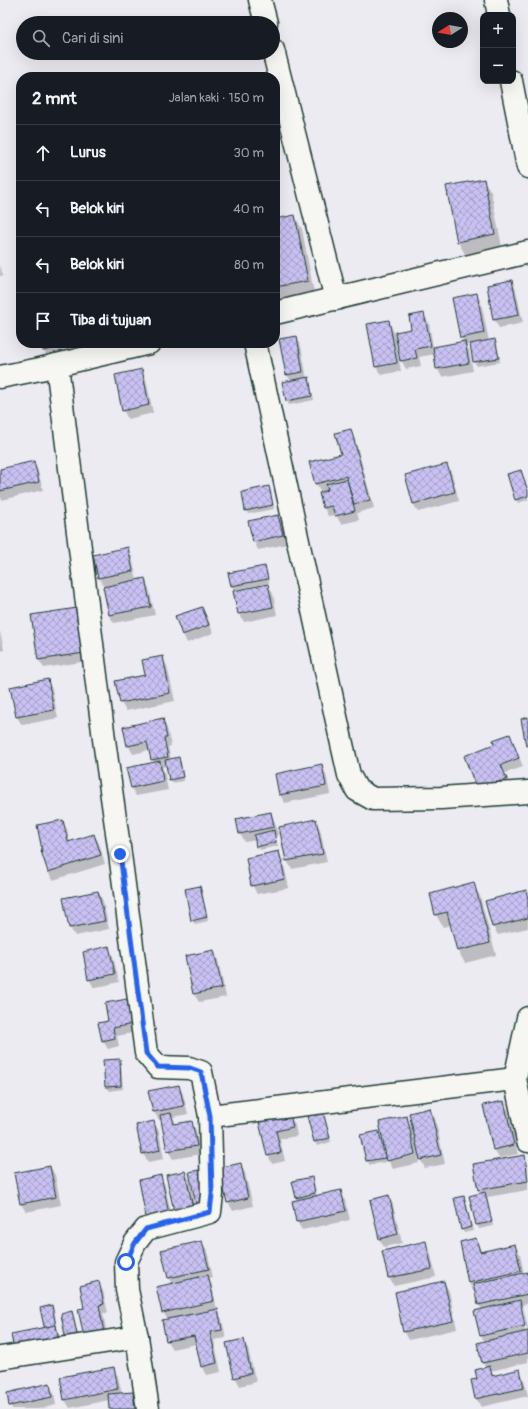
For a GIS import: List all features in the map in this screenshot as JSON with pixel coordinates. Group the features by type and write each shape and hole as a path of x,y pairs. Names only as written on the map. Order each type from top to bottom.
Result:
{"street":[{"path":"260,0 264,16"},
{"path":"496,0 498,12"},
{"path":"276,60 279,72"},
{"path":"280,78 336,299"},
{"path":"513,84 528,167"},
{"path":"280,313 528,252"},
{"path":"0,377 128,348"},
{"path":"256,348 340,736 349,775 357,790 373,799 441,798 528,792 528,797"},
{"path":"57,365 103,733 146,1053 158,1067 190,1068 201,1072 210,1116 212,1194 210,1212 146,1229 135,1243 126,1262 127,1290 137,1337 148,1409"},
{"path":"528,1018 515,1079 528,1141"},
{"path":"210,1116 515,1079"},
{"path":"0,1358 137,1337"}],"building":[{"path":"484,179 495,234 457,242 446,186"},
{"path":"295,215 308,281 280,286 280,218"},
{"path":"512,280 519,315 493,320 487,285"},
{"path":"477,293 484,333 460,338 452,298"},
{"path":"424,313 431,346 415,349 417,358 400,361 395,332 411,329 409,316"},
{"path":"389,320 397,363 375,367 367,324"},
{"path":"297,336 303,372 286,375 280,339"},
{"path":"495,339 499,358 473,362 470,344"},
{"path":"465,341 469,363 436,369 433,347"},
{"path":"42,348 58,348 43,351"},
{"path":"142,369 149,405 122,411 115,375"},
{"path":"309,377 312,396 286,401 282,382"},
{"path":"351,429 370,500 354,504 346,476 315,484 309,462 341,454 335,433"},
{"path":"34,461 39,482 0,491 0,469"},
{"path":"447,464 455,492 413,504 405,475"},
{"path":"521,470 528,491 528,496 515,500 507,474"},
{"path":"347,479 355,511 335,516 332,506 323,508 319,493 328,490 326,484"},
{"path":"269,486 273,505 245,511 242,492"},
{"path":"278,515 283,535 253,542 248,521"},
{"path":"128,547 133,571 98,578 93,555"},
{"path":"265,566 268,579 231,586 228,573"},
{"path":"145,578 151,607 109,615 103,587"},
{"path":"268,584 273,607 238,614 233,591"},
{"path":"202,607 209,625 182,635 175,616"},
{"path":"77,608 84,653 38,660 31,615"},
{"path":"163,656 170,693 120,703 115,681 145,675 142,660"},
{"path":"48,679 54,710 16,717 10,687"},
{"path":"528,717 528,745 526,746 521,719"},
{"path":"163,718 167,738 164,738 168,757 151,760 147,742 127,746 123,727"},
{"path":"510,734 519,758 501,765 507,779 477,790 464,756 494,744 493,740"},
{"path":"179,757 183,777 169,780 165,760"},
{"path":"160,761 163,781 131,788 126,768"},
{"path":"322,764 326,786 279,795 275,774"},
{"path":"271,812 274,827 239,834 236,819"},
{"path":"316,819 323,854 286,861 279,827"},
{"path":"63,820 68,842 94,834 101,855 48,872 41,851 37,825"},
{"path":"274,830 276,842 256,847 254,835"},
{"path":"279,851 285,879 251,886 246,858"},
{"path":"474,882 490,943 457,951 447,912 435,915 430,894"},
{"path":"200,886 207,917 191,921 185,889"},
{"path":"526,890 528,899 528,918 492,927 485,901"},
{"path":"98,891 105,921 69,928 63,898"},
{"path":"109,946 115,974 88,980 83,952"},
{"path":"214,950 222,988 193,994 185,956"},
{"path":"133,998 138,1023 113,1028 115,1038 102,1041 98,1023 108,1021 105,1003"},
{"path":"120,1059 121,1086 105,1087 103,1060"},
{"path":"179,1085 184,1106 153,1112 148,1091"},
{"path":"504,1101 514,1145 493,1150 483,1105"},
{"path":"430,1108 441,1155 420,1160 409,1113"},
{"path":"323,1112 330,1138 314,1142 307,1116"},
{"path":"171,1113 174,1124 192,1121 197,1146 167,1151 160,1115"},
{"path":"290,1115 293,1127 276,1131 281,1153 267,1156 259,1122"},
{"path":"407,1116 415,1154 387,1161 379,1122"},
{"path":"154,1121 160,1150 142,1154 136,1125"},
{"path":"379,1131 385,1158 366,1161 360,1135"},
{"path":"525,1155 528,1181 478,1190 473,1164"},
{"path":"241,1163 248,1198 227,1203 219,1168"},
{"path":"50,1166 56,1197 20,1204 14,1173"},
{"path":"199,1170 207,1207 197,1209 189,1172"},
{"path":"185,1171 193,1208 174,1211 166,1175"},
{"path":"161,1175 169,1214 146,1218 139,1180"},
{"path":"312,1177 315,1193 296,1198 292,1181"},
{"path":"341,1190 346,1211 296,1222 292,1201"},
{"path":"485,1192 492,1222 476,1225 469,1196"},
{"path":"389,1195 398,1234 379,1239 370,1200"},
{"path":"464,1196 471,1227 461,1230 454,1198"},
{"path":"476,1238 480,1252 515,1244 521,1271 468,1283 460,1242"},
{"path":"202,1241 209,1269 168,1278 161,1250"},
{"path":"426,1241 432,1269 388,1278 382,1251"},
{"path":"528,1272 528,1294 478,1305 473,1284"},
{"path":"208,1275 214,1301 162,1313 156,1287"},
{"path":"99,1281 104,1304 99,1305 105,1338 85,1342 78,1309 84,1308 80,1286"},
{"path":"444,1281 453,1321 403,1332 395,1292"},
{"path":"520,1300 525,1326 480,1336 474,1311"},
{"path":"52,1305 59,1342 48,1344 40,1308"},
{"path":"218,1309 222,1330 210,1332 217,1363 201,1367 194,1336 166,1341 162,1320"},
{"path":"72,1311 79,1343 67,1346 61,1314"},
{"path":"56,1325 59,1342 14,1351 11,1334"},
{"path":"528,1331 528,1353 482,1363 477,1343"},
{"path":"244,1339 251,1373 234,1378 226,1343"},
{"path":"490,1366 492,1376 520,1369 524,1388 475,1399 471,1380 477,1379 475,1370"},
{"path":"114,1367 118,1389 64,1400 60,1377"},
{"path":"50,1383 52,1397 9,1406 7,1393"},
{"path":"133,1392 135,1409 109,1409 108,1394"}],"route":[{"path":"120,854 146,1053 158,1067 190,1068 201,1072 210,1116 212,1194 210,1212 146,1229 135,1243 126,1262"}]}
